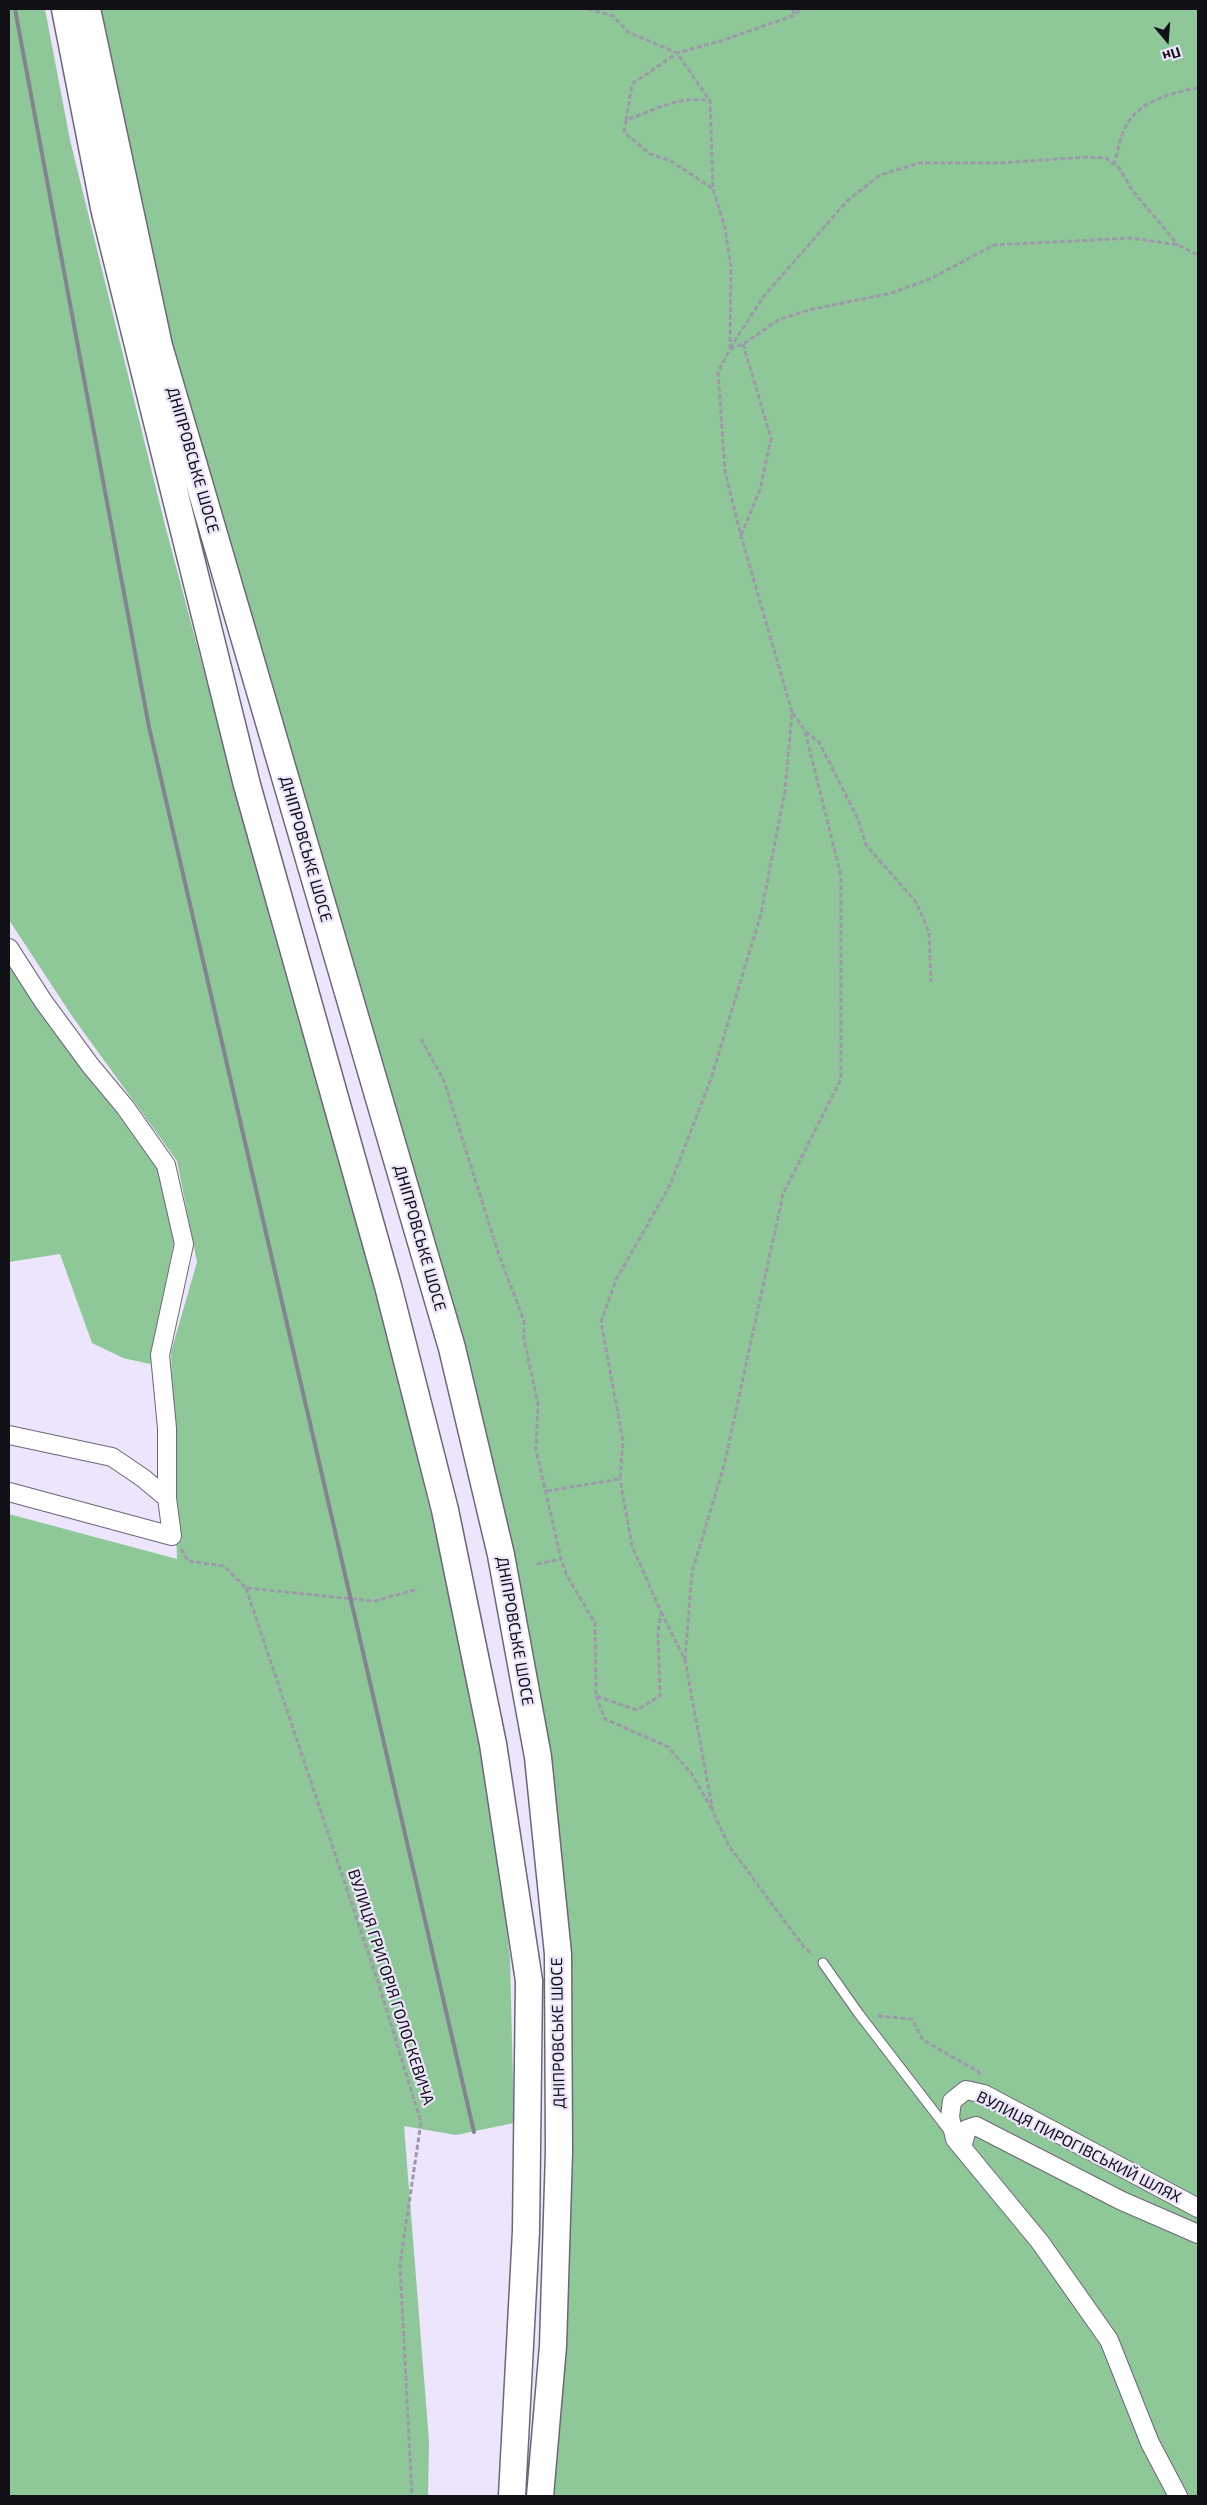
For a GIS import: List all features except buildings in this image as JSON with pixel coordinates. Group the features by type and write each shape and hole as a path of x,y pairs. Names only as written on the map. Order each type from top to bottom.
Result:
{"main road":[{"name":"ДНІПРОВСЬКЕ ШОСЕ","path":"65,9 104,208 247,785 396,1314 445,1510 493,1744 529,1981 526,2231 512,2496"},
{"name":"ДНІПРОВСЬКЕ ШОСЕ","path":"87,9 159,346 452,1348 502,1555 538,1756 558,1954 559,2152 553,2346 540,2496"}],"street":[{"path":"9,948 43,1001 90,1065 125,1107 166,1164 184,1244 160,1355 167,1428 167,1498 172,1536 9,1492"},
{"path":"9,1435 112,1457 143,1478 167,1498"},
{"name":"ВУЛИЦЯ ПИРОГІВСЬКИЙ ШЛЯХ","path":"1178,2496 1150,2443 1109,2340 1040,2242 958,2144 950,2117 952,2101 966,2090 984,2094 1198,2208"},
{"name":"ВУЛИЦЯ ПИРОГІВСЬКИЙ ШЛЯХ","path":"958,2144 967,2129 976,2126 1122,2201 1198,2234"}],"lane":[{"path":"823,1962 859,2014 958,2144"}],"path":[{"path":"588,9 613,16 628,32 677,53 710,101 712,190 725,228 731,267 732,322 730,349"},
{"path":"792,9 795,15"},
{"path":"712,190 671,162 650,154 624,132 632,84 677,53 721,41 795,15 800,9"},
{"path":"1114,165 1127,124 1145,105 1174,92 1198,88"},
{"path":"626,120 682,101 698,98 710,101"},
{"path":"930,982 929,932 916,902 866,845 858,819 819,742 805,731 792,712 741,536 725,471 718,372 730,349 764,296 847,201 880,175 920,163 999,162 1086,157 1106,158 1120,169 1132,190 1178,245"},
{"path":"730,349 743,344 780,319 813,309 892,293 932,278 994,245 1132,238 1178,245 1198,255"},
{"path":"741,536 760,490 771,438 743,344"},
{"path":"685,1660 661,1612 632,1546 620,1479 623,1441 601,1322 616,1280 670,1184 711,1078 761,914 785,790 792,712"},
{"path":"713,1812 685,1660 692,1572 724,1466 783,1194 841,1080 840,876 805,731"},
{"path":"422,1039 444,1081 499,1255 524,1321 524,1339 538,1405 536,1450 547,1491 561,1559 568,1576 595,1623 596,1696 605,1719 668,1747 690,1773 713,1812 729,1846 804,1948 823,1962"},
{"path":"547,1491 620,1479"},
{"path":"172,1536 188,1561 224,1566 246,1588 375,1601 418,1589"},
{"path":"537,1564 561,1559"},
{"name":"ВУЛИЦЯ ГРИГОРІЯ ГОЛОСКЕВИЧА","path":"246,1588 374,1969 421,2122 400,2266 412,2496"},
{"path":"596,1696 637,1710 660,1696 658,1631 661,1612"},
{"path":"859,2014 912,2019 923,2040 979,2072 984,2094"}],"green space":[{"path":"9,9 45,9 70,140 165,525 273,931 387,1331 456,1618 483,1742 510,1957 514,2123 456,2135 404,2126 429,2441 428,2496 9,2496 9,1514 177,1559 171,1352 197,1262 177,1161 72,1016 9,920"},
{"path":"87,9 1198,9 1198,2496 540,2496 558,1954 501,1555 159,346"},
{"path":"9,952 157,1165 174,1242 150,1364 123,1358 92,1343 60,1254 9,1262"}],"railway":[{"path":"15,9 149,727 474,2132"}]}
